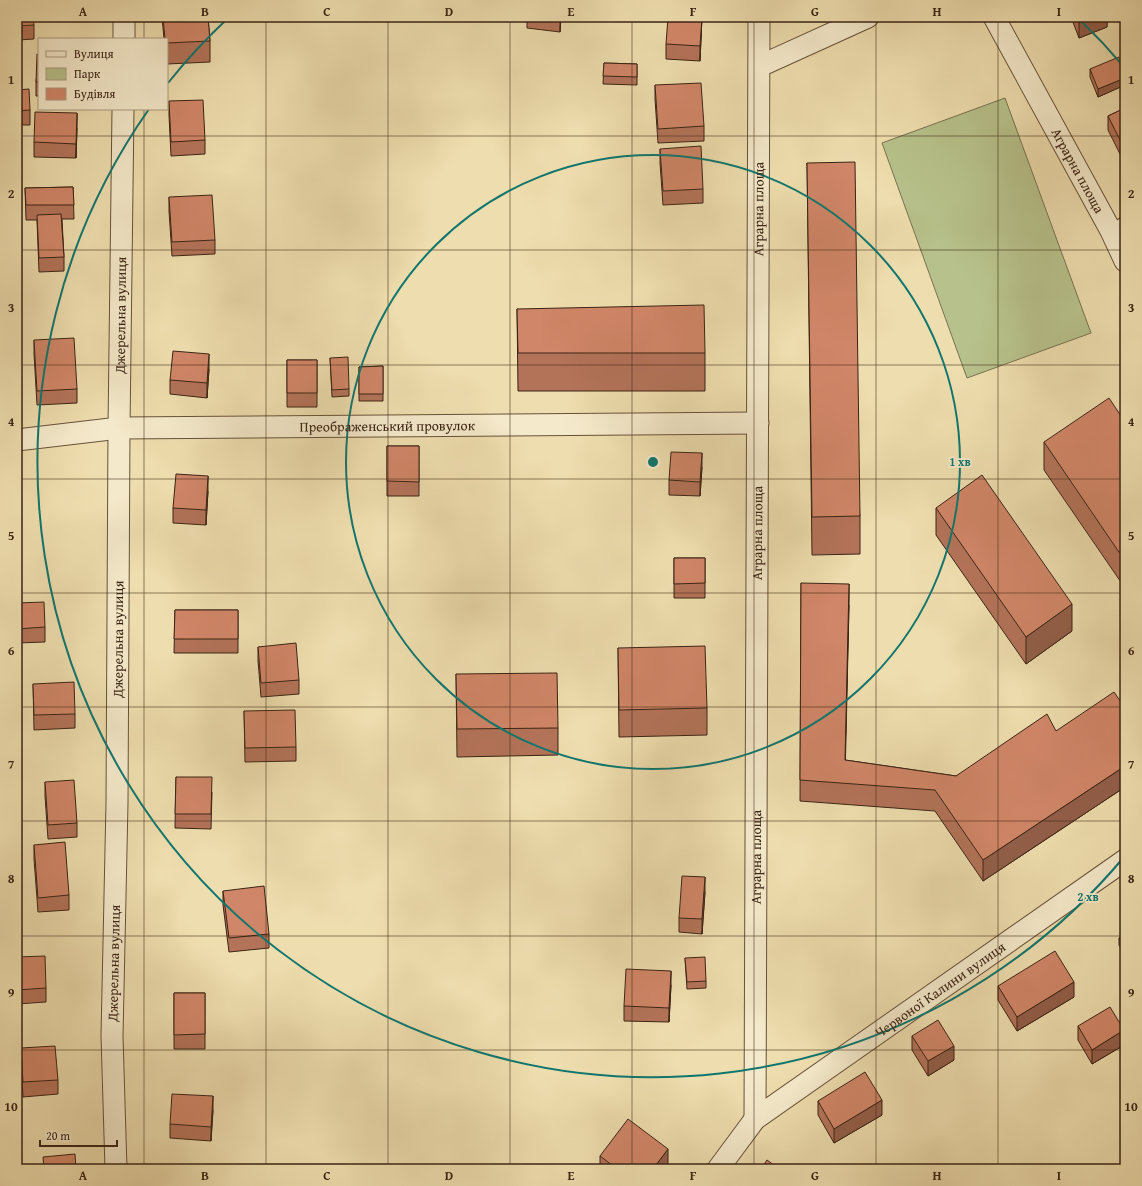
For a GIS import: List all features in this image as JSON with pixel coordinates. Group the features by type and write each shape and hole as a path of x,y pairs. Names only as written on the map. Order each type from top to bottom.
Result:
{"street":[{"path":"124,17 124,38"},
{"name":"Аграрна площа","path":"755,1119 759,17"},
{"path":"760,66 868,17"},
{"name":"Аграрна площа","path":"994,17 1118,226 1125,261"},
{"name":"Джерельна вулиця","path":"116,1169 112,1036 117,795 119,428 123,110"},
{"name":"Преображенський провулок","path":"17,440 119,428 758,424"},
{"name":"Червоної Калини вулиця","path":"718,1169 755,1119 1125,860"}],"green space":[{"path":"1005,98 1091,333 967,378 882,143"}],"building":[{"path":"17,17 33,17 34,25 17,26"},
{"path":"163,17 208,17 210,41 168,43 168,38 165,38"},
{"path":"668,17 702,17 700,46 666,44"},
{"path":"1076,17 1097,17 1079,23"},
{"path":"37,54 38,82 36,82"},
{"path":"1119,57 1125,71 1125,78 1098,89 1090,69"},
{"path":"604,63 637,64 637,77 603,76"},
{"path":"701,83 704,126 658,129 655,85"},
{"path":"29,89 30,110 17,111 17,90"},
{"path":"203,100 205,140 171,142 169,101"},
{"path":"1125,108 1125,150 1108,116"},
{"path":"35,112 77,113 76,144 34,142"},
{"path":"701,146 703,189 663,191 660,149"},
{"path":"855,162 860,516 812,517 807,163"},
{"path":"73,187 74,205 26,205 25,188"},
{"path":"212,195 215,240 172,242 169,197"},
{"path":"61,214 64,257 39,258 37,215"},
{"path":"704,305 705,353 518,353 517,309"},
{"path":"74,338 77,389 37,391 34,340"},
{"path":"173,351 209,354 207,383 170,380"},
{"path":"348,357 349,389 332,390 330,358"},
{"path":"287,360 317,360 317,393 287,393"},
{"path":"383,366 383,394 359,394 359,367"},
{"path":"1109,398 1125,422 1125,561 1044,442"},
{"path":"387,446 419,446 419,482 387,481"},
{"path":"671,452 702,453 700,482 669,480"},
{"path":"176,474 208,476 206,510 173,508"},
{"path":"982,475 1072,604 1026,637 936,508"},
{"path":"674,558 705,558 705,583 674,584"},
{"path":"801,583 849,584 845,760 956,776 1047,714 1056,731 1114,692 1125,708 1125,766 983,860 935,790 800,780"},
{"path":"44,602 45,627 17,629 17,603"},
{"path":"175,610 238,610 238,639 174,639"},
{"path":"296,643 299,680 261,683 258,647"},
{"path":"705,646 707,708 619,710 618,648"},
{"path":"557,673 558,728 457,729 456,674"},
{"path":"74,682 75,714 34,715 33,684"},
{"path":"295,710 296,747 245,748 244,711"},
{"path":"176,777 212,777 211,814 175,814"},
{"path":"74,780 77,823 48,825 45,782"},
{"path":"65,842 69,895 38,898 34,845"},
{"path":"682,876 705,877 702,919 679,918"},
{"path":"264,886 269,934 229,938 223,891"},
{"path":"1125,934 1125,948 1119,938"},
{"path":"1055,951 1074,982 1017,1017 998,986"},
{"path":"45,956 46,988 17,990 17,957"},
{"path":"705,957 706,981 687,982 685,958"},
{"path":"626,969 671,971 669,1008 624,1006"},
{"path":"174,993 205,993 205,1034 174,1035"},
{"path":"1110,1007 1124,1030 1092,1050 1078,1026"},
{"path":"938,1020 954,1046 928,1061 912,1036"},
{"path":"55,1046 58,1080 23,1082 21,1048"},
{"path":"865,1072 882,1100 834,1129 818,1101"},
{"path":"172,1094 213,1096 211,1127 170,1124"},
{"path":"628,1119 668,1149 653,1169 617,1169 600,1156"},
{"path":"75,1154 76,1169 44,1169 43,1157"},
{"path":"767,1160 779,1169 761,1169"}]}
